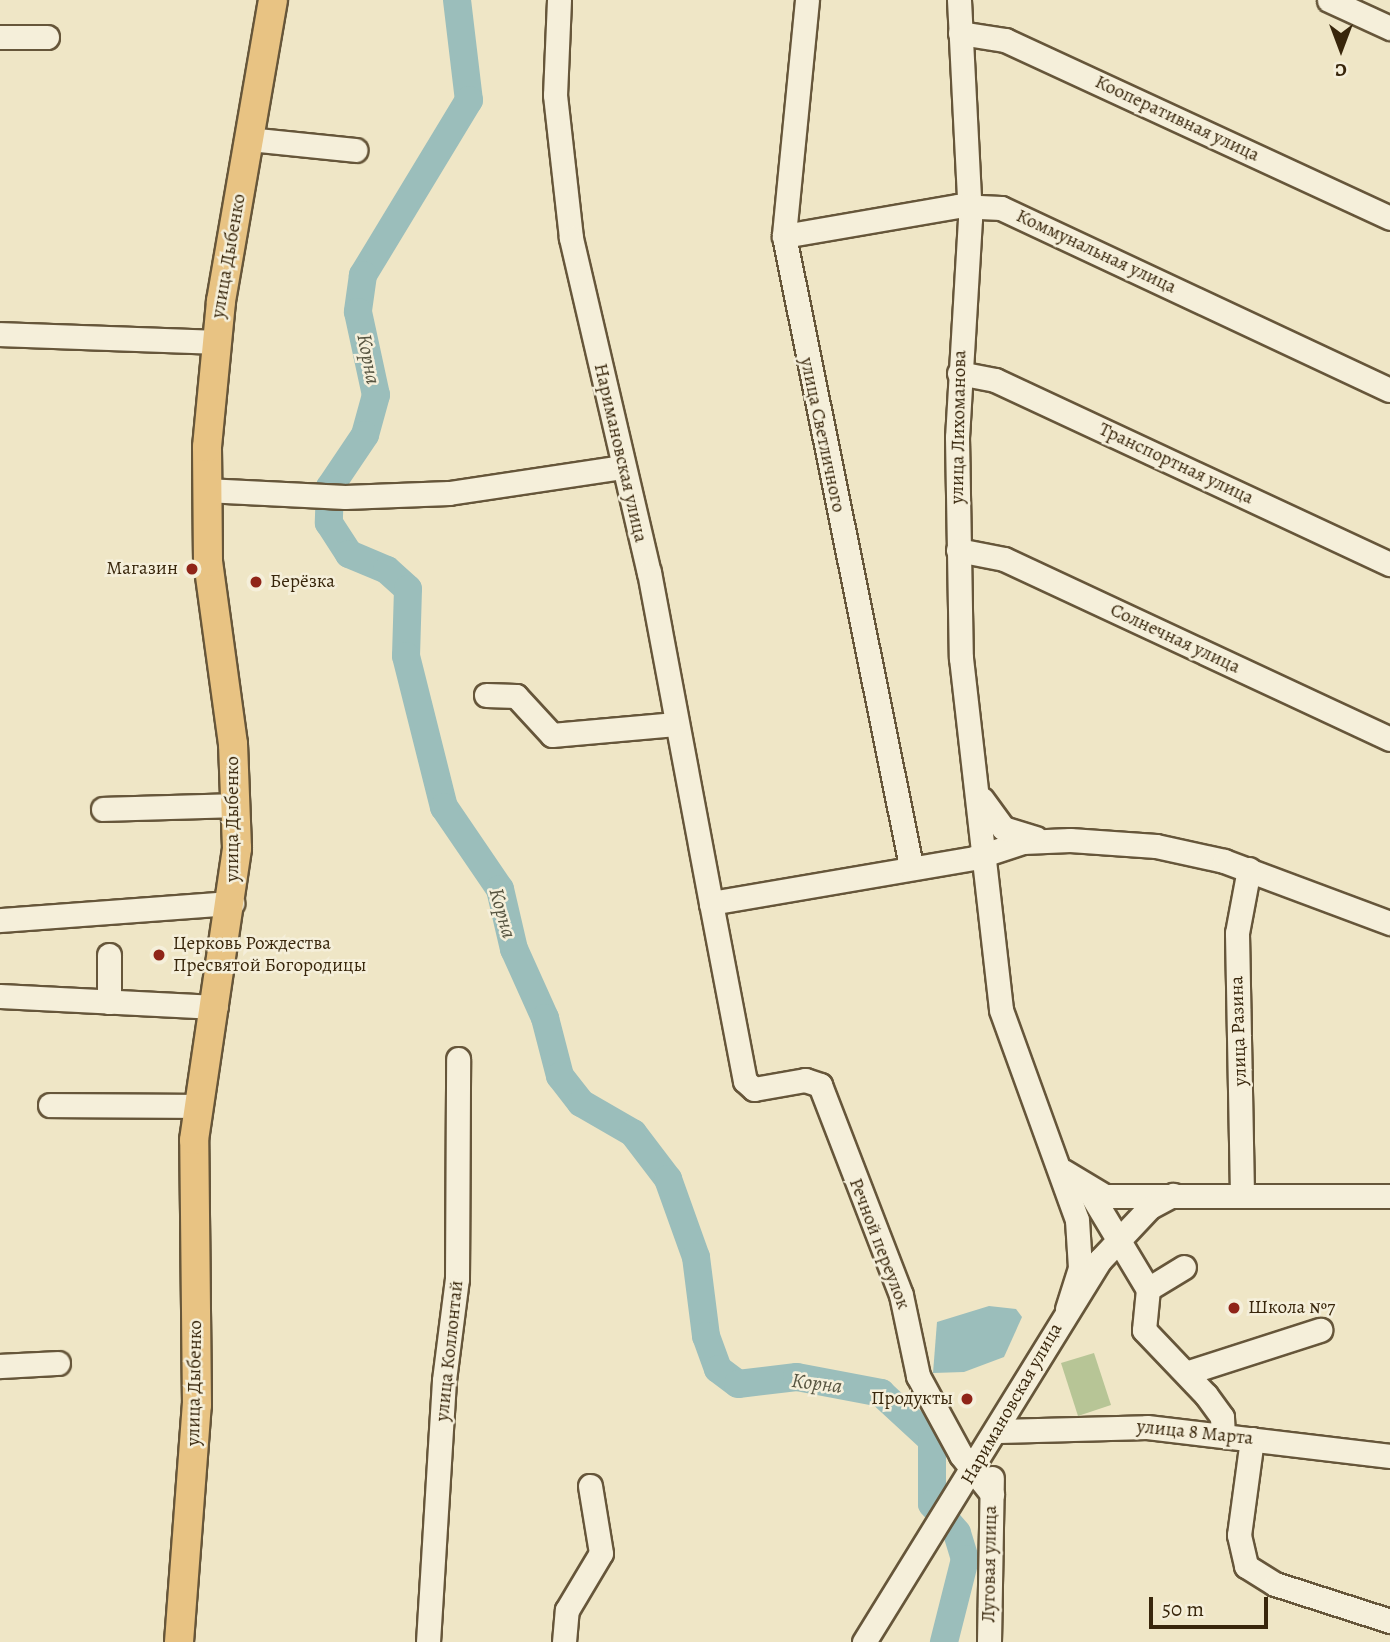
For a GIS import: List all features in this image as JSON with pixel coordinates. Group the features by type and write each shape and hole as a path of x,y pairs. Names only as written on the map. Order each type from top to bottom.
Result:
{"main road":[{"name":"улица Дыбенко","path":"179,1642 197,1405 192,1172 198,1106 232,903 236,805 205,490 215,342 273,0"}],"street":[{"name":"Наримановская улица","path":"559,0 555,95 571,238 623,467 746,1081"},
{"name":"улица Светличного","path":"807,0 784,236 921,865"},
{"name":"улица Лихоманова","path":"959,0 970,205 959,373 957,550 963,683 987,854"},
{"path":"1329,0 1390,28"},
{"name":"Кооперативная улица","path":"960,33 1005,40 1390,218"},
{"path":"0,37 47,37"},
{"path":"249,139 355,150"},
{"name":"Коммунальная улица","path":"784,236 970,205 1001,208 1390,390"},
{"path":"0,334 215,342"},
{"name":"Транспортная улица","path":"959,373 995,380 1390,564"},
{"path":"205,490 345,497 474,490 623,467"},
{"name":"Солнечная улица","path":"957,550 1004,559 1390,739"},
{"path":"486,695 516,696 552,735 676,724"},
{"path":"977,788 1003,828 1049,840 1156,846 1249,869 1390,923"},
{"path":"103,809 236,805"},
{"path":"711,903 987,854 1049,840"},
{"name":"Наримановская улица","path":"987,854 1005,1028 1061,1168 1081,1253 1067,1309"},
{"path":"921,865 976,880 991,909"},
{"name":"улица Разина","path":"1242,1194 1237,945 1249,869"},
{"path":"0,920 232,903"},
{"path":"109,955 109,1002"},
{"path":"0,996 216,1007"},
{"name":"улица Коллонтай","path":"428,1642 444,1380 457,1279 458,1059"},
{"name":"Речной переулок","path":"746,1081 754,1089 805,1080 820,1085 901,1295 918,1376 973,1473"},
{"path":"50,1105 198,1106"},
{"name":"Наримановская улица","path":"1061,1168 1089,1191"},
{"path":"1089,1191 1173,1195 1390,1196"},
{"path":"1089,1191 1148,1289 1144,1330 1189,1372 1222,1417 1223,1435"},
{"name":"Наримановская улица","path":"864,1642 995,1437 1067,1309 1117,1240 1173,1195"},
{"path":"1148,1289 1184,1267"},
{"path":"1189,1372 1320,1330"},
{"path":"0,1366 58,1363"},
{"name":"улица 8 Марта","path":"995,1437 1147,1427 1390,1456"},
{"name":"Луговая улица","path":"989,1642 995,1437"},
{"path":"1252,1439 1239,1535 1246,1566 1275,1584 1390,1621"},
{"path":"973,1473 992,1494"},
{"path":"564,1642 567,1611 601,1553 590,1486"}],"green space":[{"path":"1094,1353 1111,1405 1078,1416 1061,1363"}],"water":[{"path":"989,1306 1016,1309 1022,1317 1004,1357 964,1372 933,1373 937,1322"}],"waterway":[{"name":"Корна","path":"457,0 469,100 363,275 358,312 376,395 365,435 330,487 329,523 349,554 387,570 408,589 406,656 444,807 500,889 514,949 545,1018 560,1076 581,1103 633,1133 668,1179 696,1257 706,1336 718,1369 738,1384 797,1377 881,1393 932,1440 932,1504 957,1533 965,1559 944,1642"}],"place":[{"name":"Магазин","path":"192,569"},
{"name":"Берёзка","path":"256,582"},
{"name":"Церковь Рождества Пресвятой Богородицы","path":"159,955"},
{"name":"Школа №7","path":"1234,1308"},
{"name":"Продукты","path":"967,1399"}]}
